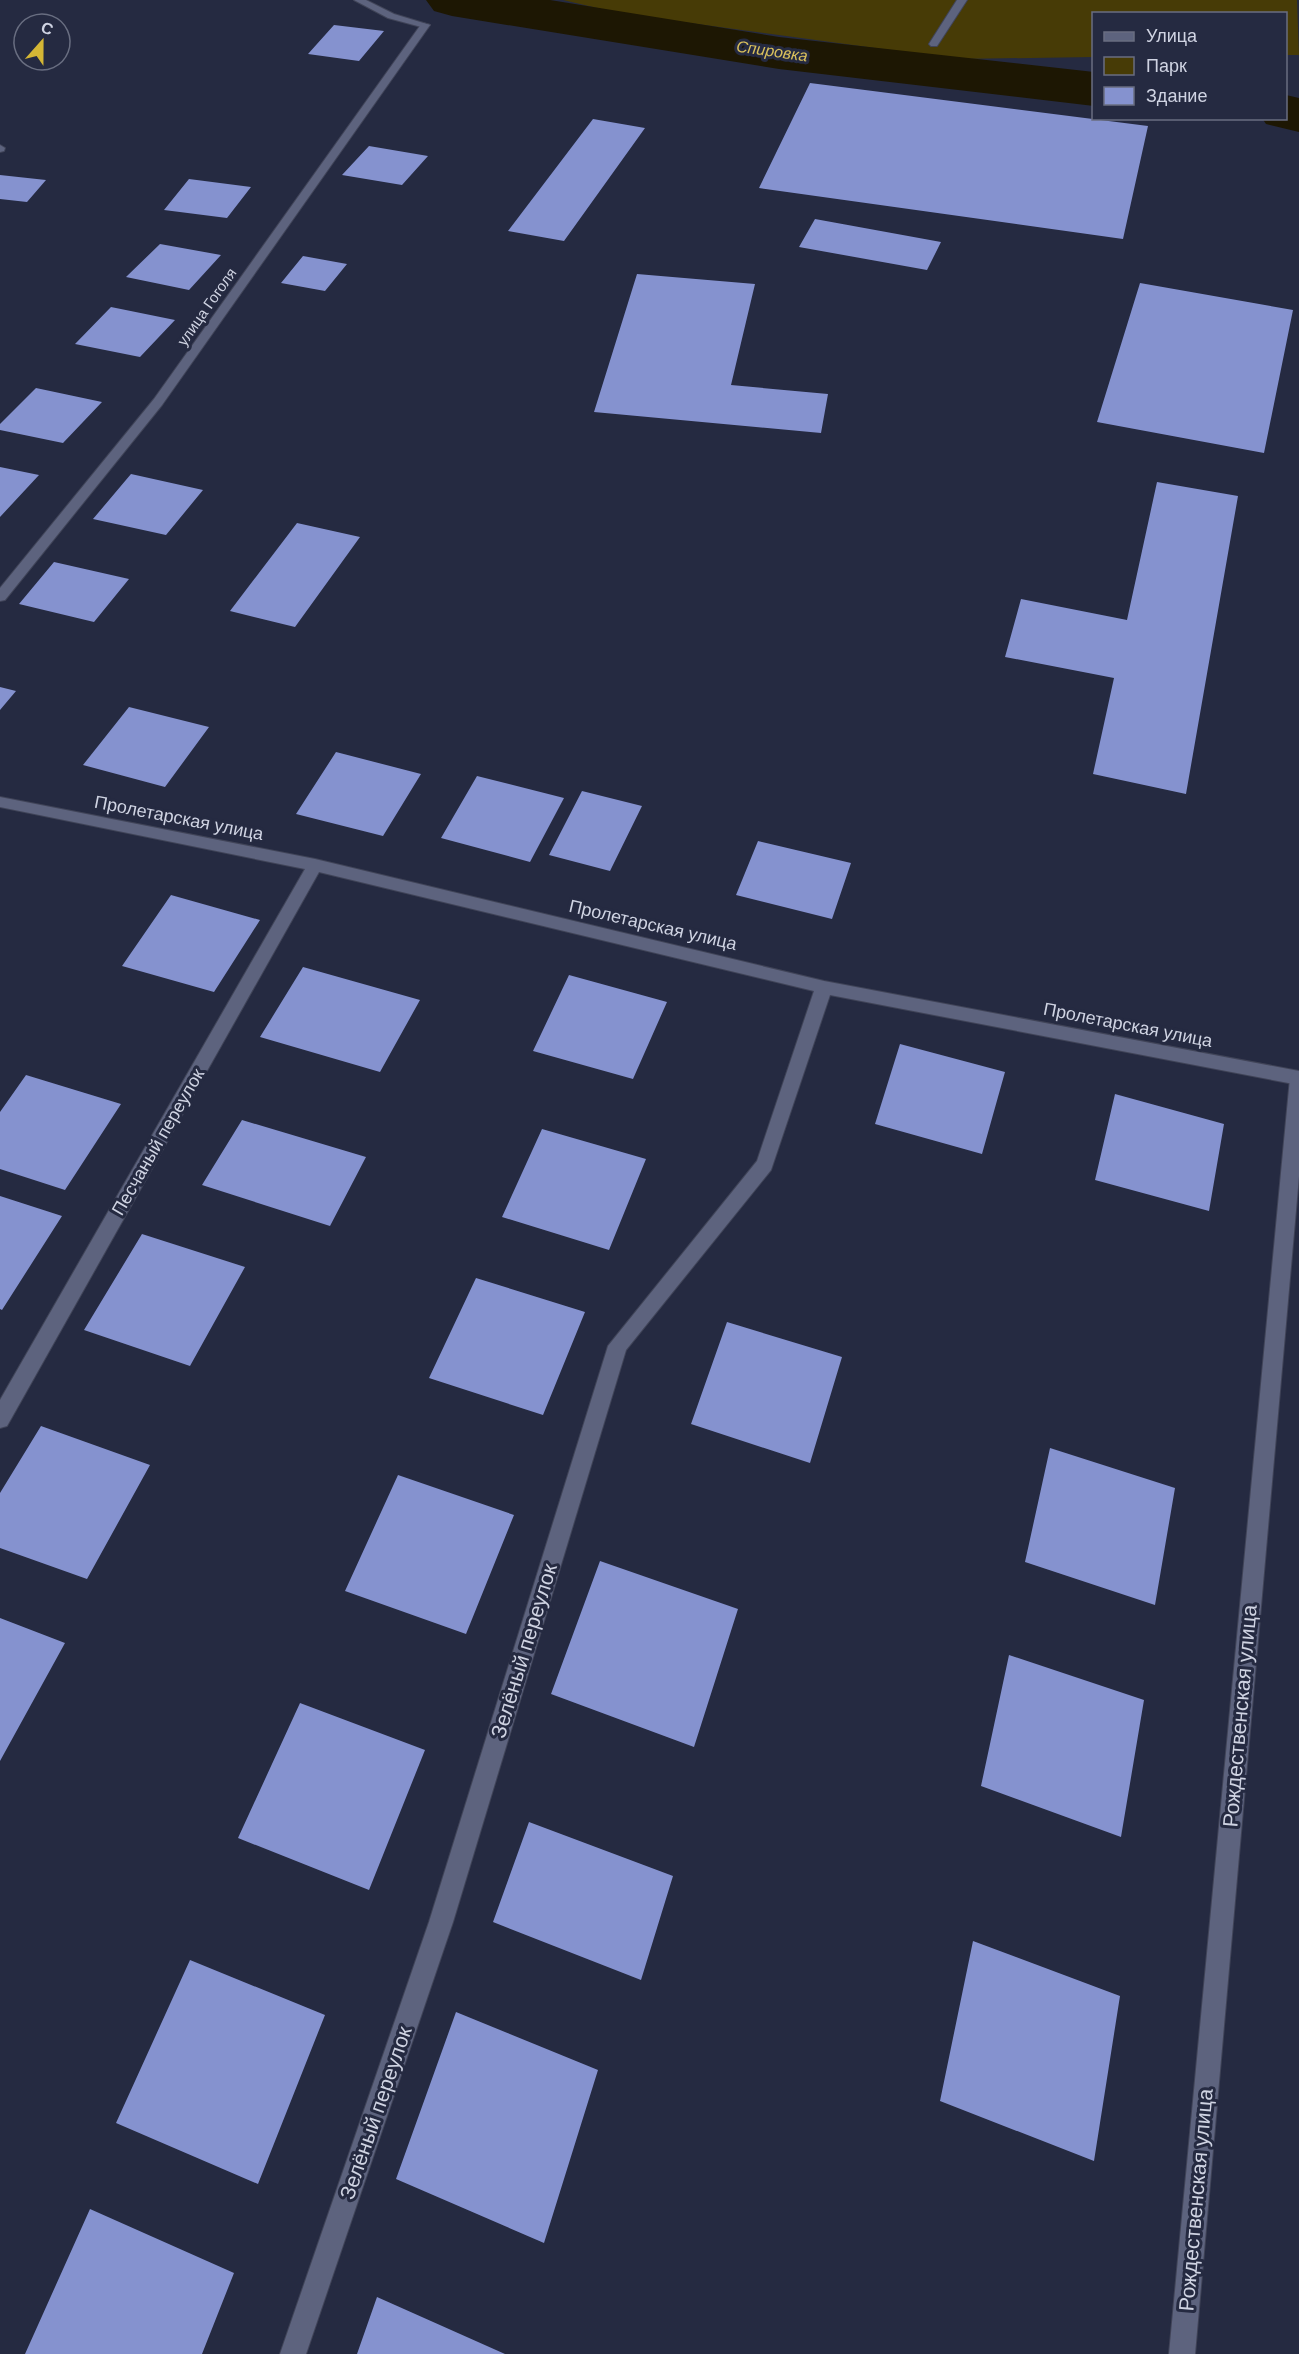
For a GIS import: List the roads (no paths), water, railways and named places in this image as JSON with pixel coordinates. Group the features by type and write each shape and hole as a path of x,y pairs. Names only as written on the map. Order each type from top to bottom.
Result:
{"street":[{"name":"улица Гоголя","path":"0,597 158,402 425,25 391,16 359,0"},
{"path":"934,44 962,0"},
{"name":"Пролетарская улица","path":"0,802 315,865 824,987 1299,1078"},
{"name":"Песчаный переулок","path":"0,1419 315,865"},
{"name":"Зелёный переулок","path":"293,2354 441,1922 618,1346 765,1165 824,987"},
{"name":"Рождественская улица","path":"1182,2354 1299,1078"}],"waterway":[{"name":"Спировка","path":"452,0 779,53 1092,89"},
{"name":"Спировка","path":"1287,112 1299,115"}]}
